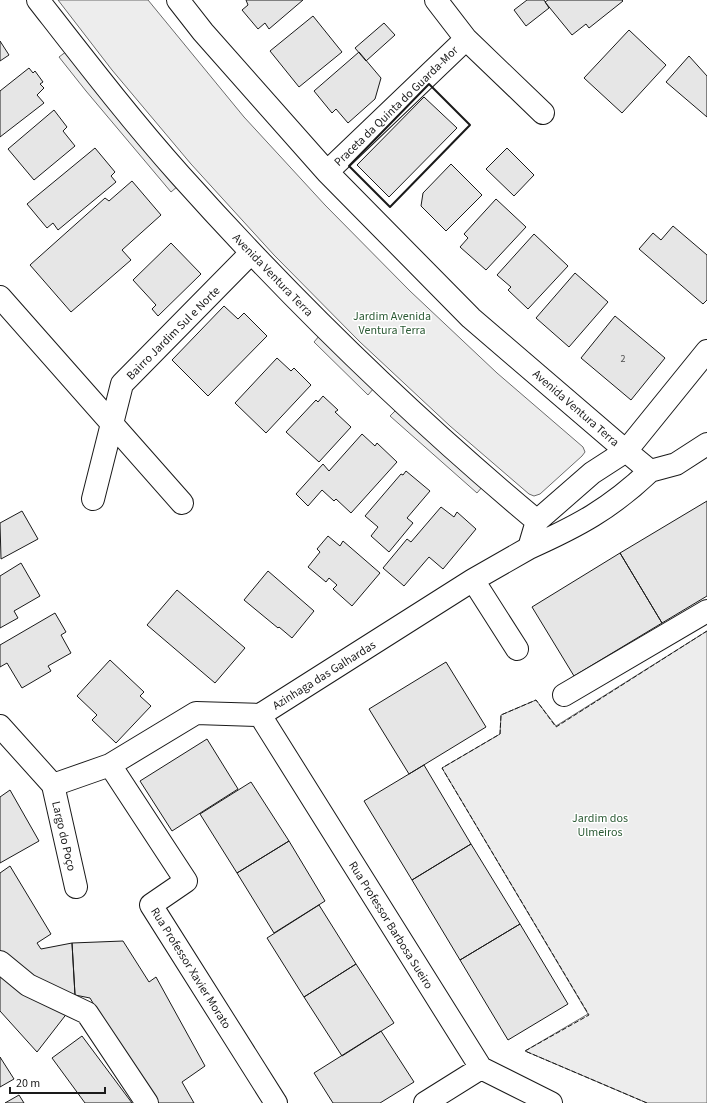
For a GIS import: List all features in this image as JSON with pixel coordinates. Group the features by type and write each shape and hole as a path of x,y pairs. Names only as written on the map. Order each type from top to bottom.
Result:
{"street":[{"name":"Avenida Ventura Terra","path":"38,0 100,79 164,156 251,253 349,353 439,437 537,522"},
{"name":"Avenida Ventura Terra","path":"178,0 203,32 327,172 471,318 626,452"},
{"name":"Praceta da Quinta do Guarda-Mor","path":"436,0 466,39 543,113"},
{"name":"Praceta da Quinta do Guarda-Mor","path":"327,172 466,39"},
{"name":"Bairro Jardim Sul e Norte","path":"93,499 122,384 251,253"},
{"path":"0,297 182,503"},
{"path":"528,548 537,522 592,473 626,452 707,351"},
{"name":"Azinhaga das Galhardas","path":"110,765 196,713 260,715 474,580 528,548 593,517 626,494 650,471 676,464 707,444"},
{"path":"626,452 650,471"},
{"path":"474,580 517,649"},
{"path":"564,694 707,612"},
{"name":"Rua Professor Barbosa Sueiro","path":"260,715 481,1068"},
{"name":"Largo do Poço","path":"0,726 52,785 76,887"},
{"name":"Largo do Poço","path":"52,785 110,765"},
{"name":"Rua Professor Xavier Morato","path":"110,765 186,881 151,905 276,1103"},
{"path":"0,962 28,986 87,1013 147,1103"},
{"path":"425,1103 481,1068 552,1103"}],"shaded area":[{"name":"Jardim Avenida Ventura Terra","path":"58,0 148,0 244,117 325,205 410,291 497,373 583,447 585,452 582,456 540,494 534,496 529,494 450,426 360,342 274,255 191,164 112,70"},
{"path":"67,51 178,186 171,192 59,57"},
{"path":"320,335 374,388 368,395 314,342"},
{"path":"397,409 483,486 477,493 390,416"},
{"name":"Jardim dos Ulmeiros","path":"707,631 707,1103 647,1103 525,1051 588,1014 442,768 500,734 501,715 536,700 556,726"}],"building":[{"path":"246,0 303,0 269,29 265,23 258,29 242,10 248,5"},
{"path":"527,0 544,0 549,8 526,26 514,10"},
{"path":"548,0 623,1 589,28 586,24 572,35 545,2"},
{"path":"313,16 342,52 299,87 270,51"},
{"path":"384,23 395,35 366,61 355,48"},
{"path":"629,30 666,65 622,113 584,78"},
{"path":"0,41 9,55 0,61"},
{"path":"359,52 381,78 375,99 348,123 336,109 332,113 314,91"},
{"path":"689,56 707,76 707,117 666,82"},
{"path":"29,68 33,73 35,71 43,82 40,84 44,88 37,95 44,103 0,137 0,91"},
{"path":"424,97 457,128 389,197 357,165"},
{"path":"54,110 67,127 63,131 75,146 34,180 8,149"},
{"path":"95,148 115,172 111,176 116,182 58,230 53,223 47,228 27,204"},
{"path":"507,148 534,175 514,196 486,169"},
{"path":"451,164 482,195 446,231 421,206 423,193"},
{"path":"132,181 161,215 122,250 131,260 71,312 30,265 105,198 109,201"},
{"path":"496,199 526,227 486,270 460,247 468,238 464,234"},
{"path":"673,226 707,255 707,300 703,304 639,249 653,233 661,240"},
{"path":"534,234 568,266 528,309 508,290 511,287 497,275"},
{"path":"171,243 201,274 158,316 152,309 156,305 133,280"},
{"path":"575,273 608,302 569,347 536,318"},
{"path":"224,306 238,319 244,313 267,336 208,396 172,360"},
{"path":"615,316 665,358 631,400 581,358"},
{"path":"277,358 291,371 294,368 311,385 266,433 235,403"},
{"path":"323,396 338,410 335,412 351,427 319,462 286,432 316,400 318,402"},
{"path":"362,434 375,446 377,443 397,462 351,513 336,499 334,501 322,490 308,506 296,494 323,464 329,471"},
{"path":"406,471 430,491 407,518 413,523 389,552 371,536 378,527 365,516 401,474 403,475"},
{"path":"707,501 707,596 662,623 620,553"},
{"path":"441,507 454,517 457,512 476,529 443,569 429,557 404,586 383,568 407,539 411,542"},
{"path":"22,511 38,539 1,559 0,523"},
{"path":"328,536 340,546 343,541 380,573 352,606 333,589 337,585 329,578 326,582 308,567 320,552 317,549"},
{"path":"620,553 662,623 574,676 532,607"},
{"path":"21,563 40,596 14,611 18,618 0,628 0,576"},
{"path":"268,571 314,611 292,638 244,600"},
{"path":"177,590 245,648 215,683 147,625"},
{"path":"55,613 66,632 61,635 71,653 48,666 51,671 22,688 7,663 0,667 0,645"},
{"path":"110,660 144,692 140,696 151,706 116,743 92,720 97,715 77,696"},
{"path":"446,662 486,727 409,774 369,709"},
{"path":"207,739 238,789 172,831 140,781"},
{"path":"424,765 471,844 412,880 364,801"},
{"path":"251,782 289,841 237,873 200,814"},
{"path":"10,790 39,841 0,863 0,797"},
{"path":"289,841 325,901 274,933 237,873"},
{"path":"471,844 520,924 460,960 412,880"},
{"path":"10,866 51,934 37,943 41,949 72,943 75,995 56,994 0,954 0,873"},
{"path":"319,905 356,964 304,997 267,938"},
{"path":"520,924 568,1004 508,1040 460,960"},
{"path":"123,941 149,982 156,977 205,1066 182,1082 194,1103 153,1103 90,998 75,995 72,943"},
{"path":"356,964 394,1023 342,1056 304,997"},
{"path":"0,967 68,1012 37,1052 0,1011"},
{"path":"381,1031 414,1082 380,1103 333,1103 314,1073"},
{"path":"82,1036 132,1103 85,1103 52,1058"},
{"path":"0,1057 14,1079 0,1087"},
{"path":"19,1095 24,1103 5,1103"}],"fence":[{"path":"647,1103 525,1051 589,1015 442,768 500,734 501,715 536,700 556,727 707,631"}],"wall":[{"path":"429,84 470,125 390,207 349,166 429,84"}]}
